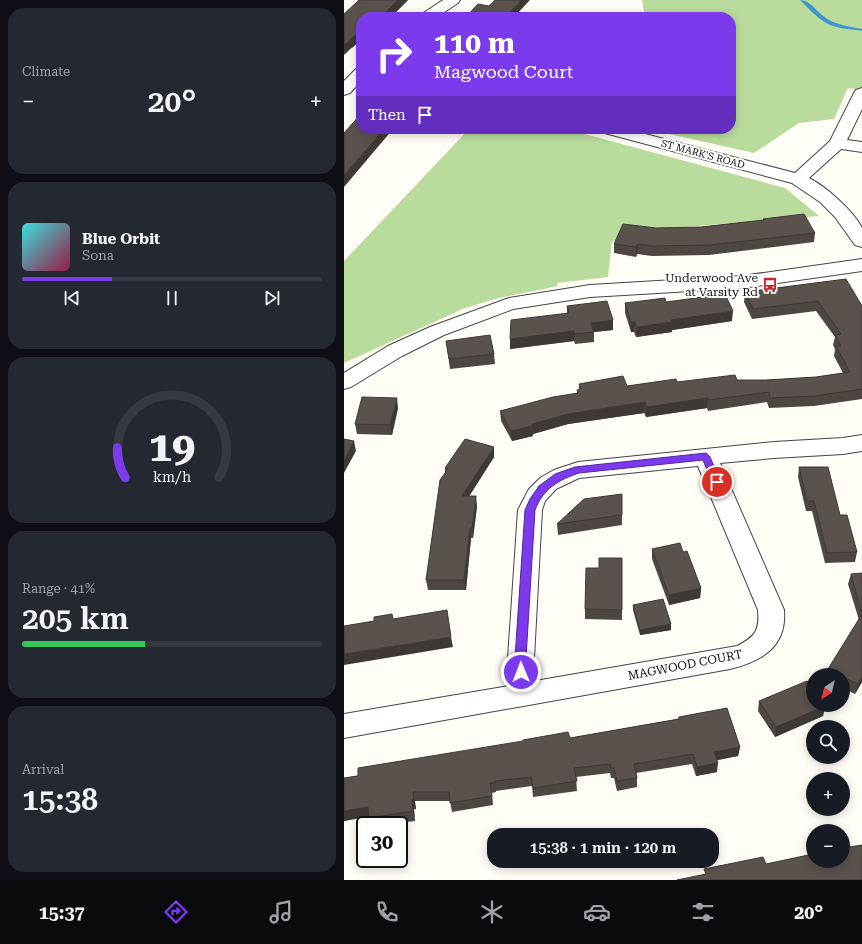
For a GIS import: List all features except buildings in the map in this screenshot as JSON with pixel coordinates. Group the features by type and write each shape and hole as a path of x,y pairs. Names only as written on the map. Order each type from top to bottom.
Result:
{"street":[{"path":"435,12 453,0"},
{"path":"344,90 356,71"},
{"path":"798,179 837,143 862,93"},
{"name":"ST MARK'S ROAD","path":"627,134 798,179 828,198 837,207 862,241"},
{"path":"837,143 862,147"},
{"path":"344,382 395,351 437,330 510,304 590,291 742,282 862,265"},
{"path":"524,694 521,658 530,510 538,493 547,484 558,476 578,470 862,443"},
{"name":"MAGWOOD COURT","path":"344,726 738,657 751,652 766,639 772,622 771,610 706,457"}],"green space":[{"path":"642,0 862,0 862,90 848,88 834,119 799,123 754,153 669,134 736,134 736,12 644,12"},
{"path":"464,134 585,134 785,188 819,216 635,231 612,242 608,277 557,283 558,286 499,298 465,308 344,363 344,261"}],"waterway":[{"path":"802,0 830,23 862,30"}],"place":[{"name":"Underwood Ave at Varsity Rd","path":"770,285"}],"route":[{"path":"521,672 530,510 534,499 542,488 558,476 578,470 706,457 717,482"}]}
